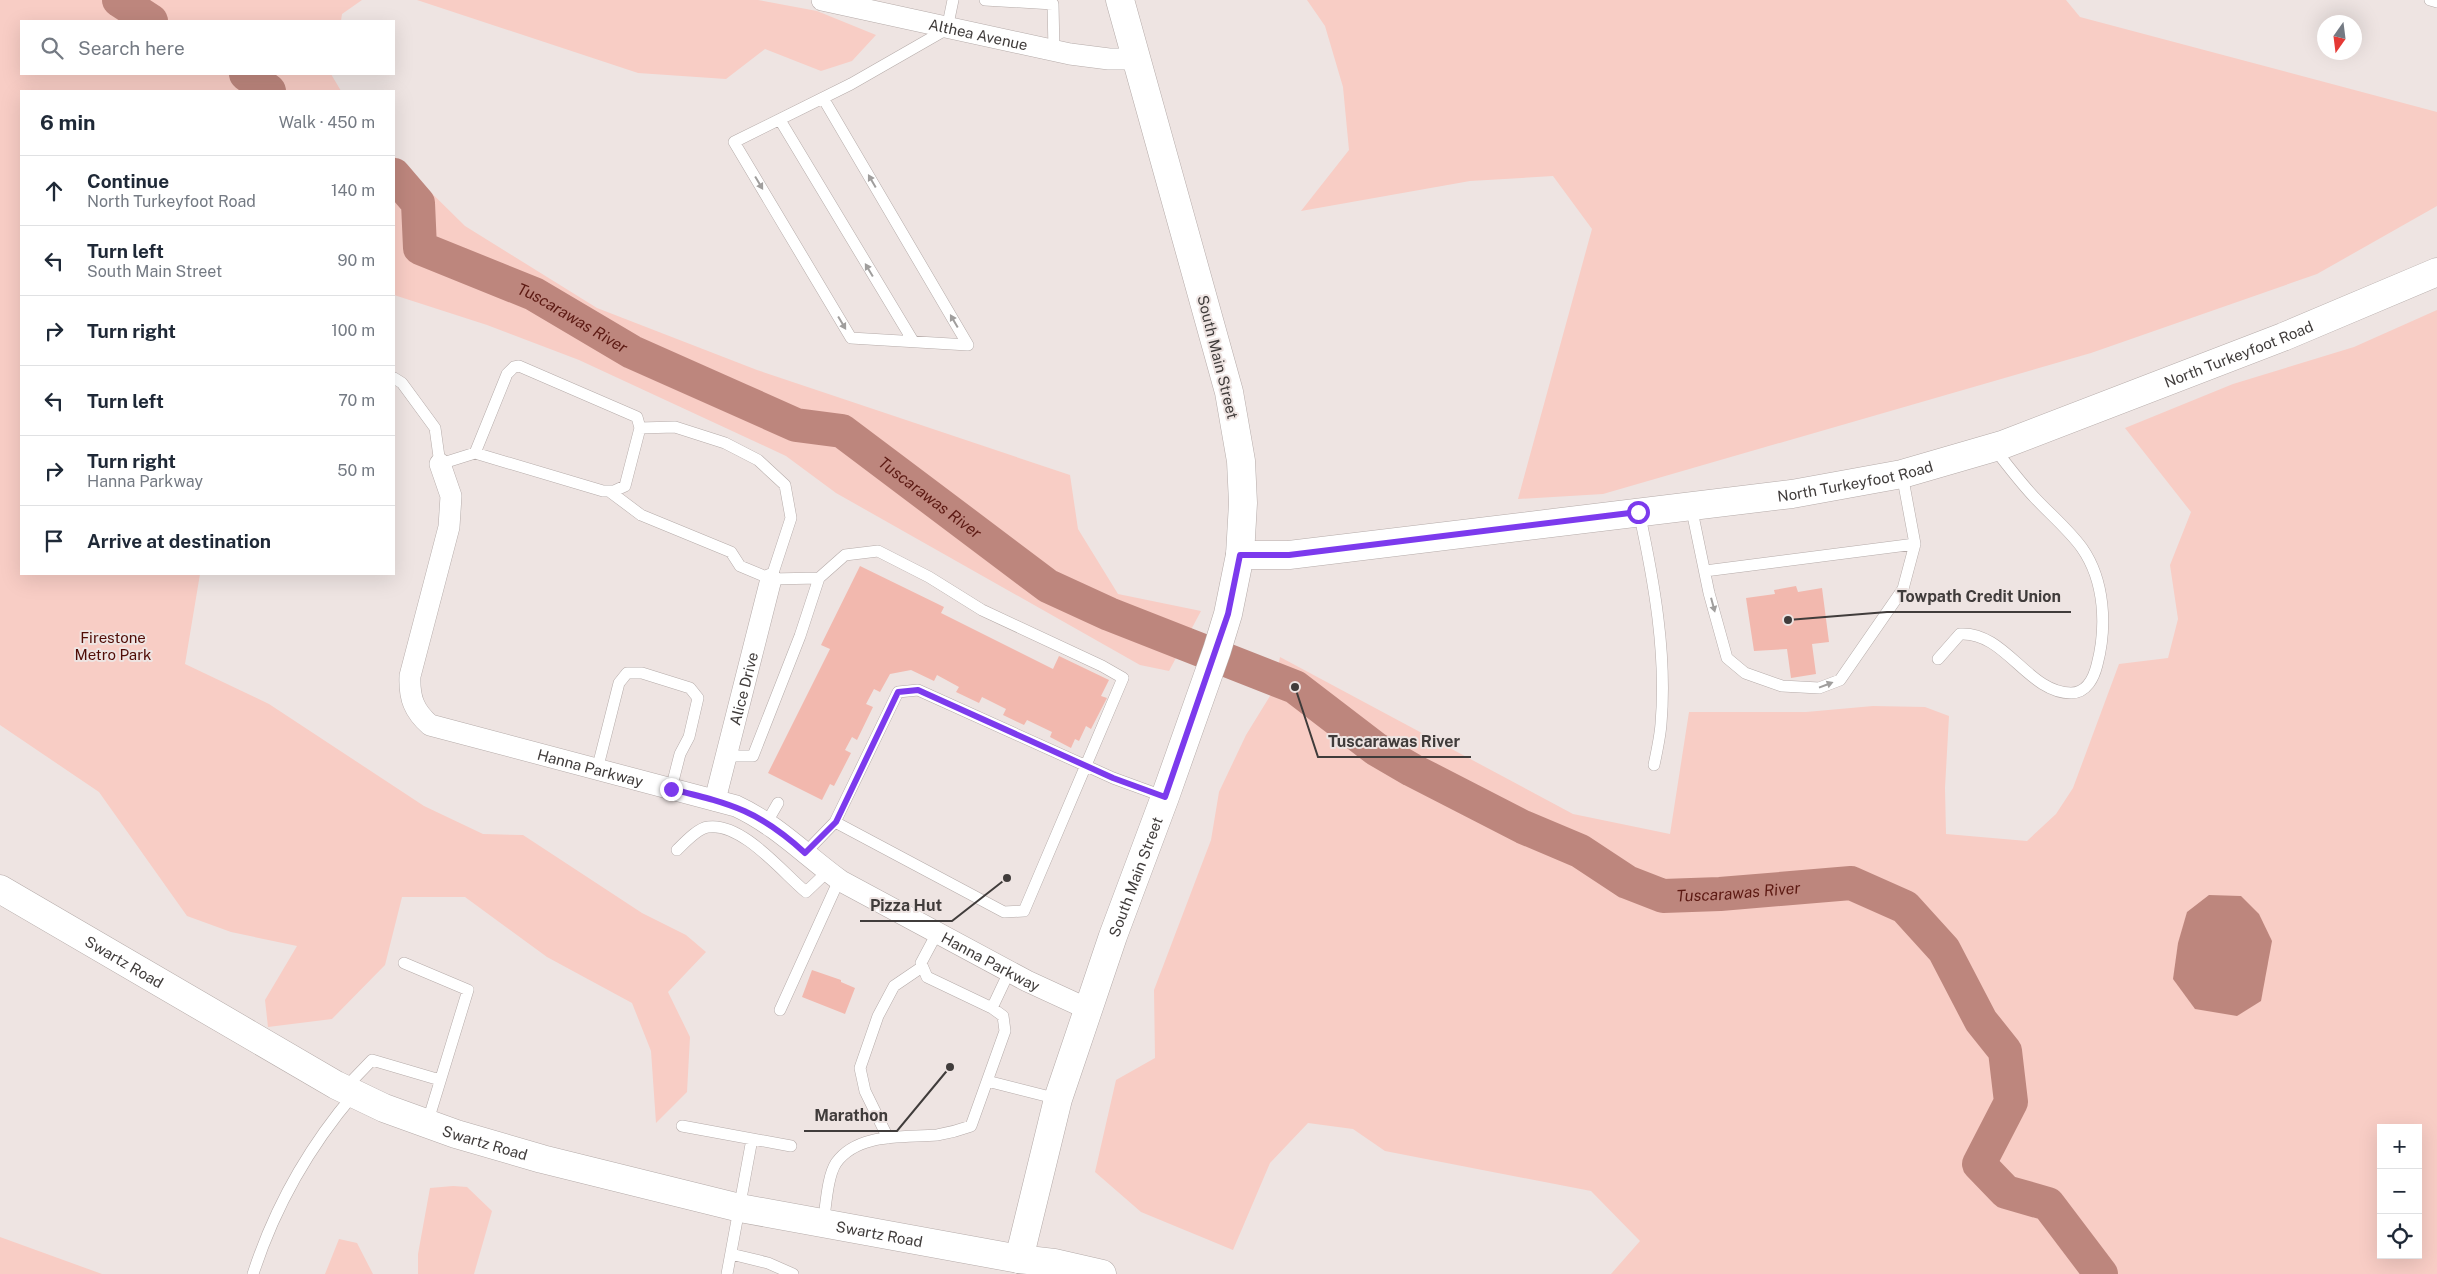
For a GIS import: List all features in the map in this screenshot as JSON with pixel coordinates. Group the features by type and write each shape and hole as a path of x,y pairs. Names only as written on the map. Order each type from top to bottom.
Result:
{"main road":[{"name":"South Main Street","path":"1019,1259 1058,1099 1090,1010 1113,936 1198,704 1228,614 1240,555 1243,503 1241,460 1229,392 1120,0"},
{"name":"North Turkeyfoot Road","path":"1240,555 1289,555 1792,494 1902,474 1994,448 2318,323 2437,272"},
{"name":"Swartz Road","path":"0,889 153,976 278,1053 349,1091 427,1124 542,1159 740,1208 1019,1259"},
{"path":"1019,1259 1048,1274"},
{"path":"1019,1259 1054,1263 1102,1274"}],"street":[{"name":"Althea Avenue","path":"822,0 1054,51 1109,59 1137,59"},
{"name":"Hanna Parkway","path":"440,464 451,496 449,527 410,676 412,703 420,716 430,725 442,730 722,802 767,822 833,876 1009,972 1090,1010"},
{"name":"Alice Drive","path":"722,802 726,756 772,579"}],"lane":[{"path":"823,98 968,345 851,338 734,142 823,98 947,29 953,0"},
{"path":"985,0 1053,4 1054,51"},
{"path":"2430,0 2437,2"},
{"path":"780,120 912,341"},
{"path":"395,379 402,383 435,428 440,464 476,453 614,491 625,486 640,428 637,417 519,366 514,367 507,374 476,453"},
{"path":"640,428 675,427 725,443 758,460 785,485 791,518 772,579"},
{"path":"1938,660 1960,634 1974,633 1997,646 2048,687 2072,693 2085,688 2093,679 2103,642 2102,601 2096,577 2082,548 2029,492 1994,448"},
{"path":"1691,506 1727,658 1745,673 1782,686 1819,688 1840,680 1902,589 1915,544 1902,474"},
{"path":"609,490 641,516 731,552 740,566 772,579 820,578"},
{"path":"1638,512 1652,576 1662,677 1661,724 1654,765"},
{"path":"1705,571 1915,544"},
{"path":"726,756 753,756 800,636 820,578 844,555 878,551 929,577 982,610 1102,666 1123,678 1024,911 1004,912 836,822"},
{"path":"597,770 619,683 627,673 642,673 690,688 698,698 689,737 680,754 671,789"},
{"path":"805,853 836,822 898,692 918,690 1085,766 1165,797"},
{"path":"722,802 723,827"},
{"path":"767,822 778,804"},
{"path":"677,850 706,827 723,827 743,837 806,892 833,876"},
{"path":"780,1010 833,876"},
{"path":"824,1224 828,1191 836,1164 856,1146 888,1138 937,1135 971,1126 1005,1031 1002,1016 992,1008 926,977 920,963 937,933"},
{"path":"404,963 468,990 427,1124"},
{"path":"888,1138 865,1091 860,1068 878,1016 894,986 922,967"},
{"path":"992,1008 1009,972"},
{"path":"253,1274 264,1240 301,1166 349,1091 372,1060 440,1080"},
{"path":"987,1081 1058,1099"},
{"path":"682,1126 791,1146"},
{"path":"727,1274 752,1139"},
{"path":"731,1254 768,1264 793,1274"}],"green space":[{"name":"Firestone Metro Park","path":"0,0 362,0 342,14 341,20 20,20 20,75 332,75 340,90 20,90 20,575 200,575 185,664 269,704 424,806 483,834 523,835 642,913 686,935 706,952 668,992 690,1037 687,1092 656,1123 651,1051 632,1003 547,957 465,897 402,897 385,965 332,1019 268,1027 265,1000 297,946 231,932 187,916 99,792 0,725"},
{"path":"417,0 758,0 817,11 876,35 852,61 821,71 765,49 726,79 638,73"},
{"path":"1307,0 2066,0 2080,17 2437,112 2437,206 2317,274 2091,353 1603,494 1518,499 1592,229 1553,176 1470,181 1301,211 1349,150 1343,87 1325,26"},
{"path":"395,157 465,226 597,308 757,370 1070,475 1078,529 1118,594 1201,611 1169,671 1140,665 836,493 786,456 579,360 487,325 395,295"},
{"path":"2437,310 2437,1274 1611,1274 1640,1241 1591,1191 1385,1151 1353,1129 1308,1123 1270,1163 1233,1250 1141,1212 1095,1172 1116,1080 1155,1058 1154,990 1211,840 1219,792 1246,735 1273,691 1280,657 1573,814 1670,834 1689,712 1806,712 1873,706 1925,707 1949,716 1945,788 1946,834 2027,841 2056,814 2073,788 2119,664 2168,658 2178,619 2170,565 2191,512 2125,428 2233,384 2354,347"},
{"path":"467,1187 492,1211 474,1274 418,1274 418,1254 430,1188"},
{"path":"0,1237 102,1274 0,1274"},
{"path":"339,1239 357,1243 373,1274 325,1274"}],"shaded area":[{"path":"2209,895 2241,896 2259,914 2272,941 2261,1001 2237,1016 2195,1009 2173,979 2178,943 2187,912"}],"building":[{"path":"860,566 944,607 941,613 1053,669 1059,656 1109,680 1101,696 1107,698 1091,729 1086,726 1079,741 1075,739 1071,748 1050,737 1052,732 1027,720 1024,725 1003,715 1006,709 982,697 979,703 956,692 959,687 937,675 934,681 911,670 890,674 880,692 874,689 866,704 873,707 857,740 852,737 845,750 851,753 834,786 830,784 822,800 768,773 830,649 821,645"},
{"path":"1796,586 1798,592 1822,588 1829,642 1812,644 1816,674 1791,678 1787,649 1754,651 1746,598 1775,594 1774,590"},
{"path":"812,970 841,980 841,982 855,988 845,1014 802,997"}],"waterway":[{"name":"Tuscarawas River","path":"119,0 149,20"},
{"name":"Tuscarawas River","path":"247,75 268,90"},
{"name":"Tuscarawas River","path":"395,176 418,203 420,248 534,294 632,352 796,425 842,431 1048,586 1109,614 1295,687 1376,749 1412,770 1523,827 1580,851 1627,882 1663,896 1720,894 1851,883 1905,907 1944,950 1981,1021 2005,1051 2011,1102 1979,1164 2006,1192 2048,1204 2101,1274"}],"place":[{"name":"Towpath Credit Union","path":"1788,620"},
{"name":"Tuscarawas River","path":"1295,687"},
{"name":"Pizza Hut","path":"1007,878"},
{"name":"Marathon","path":"950,1067"}],"route":[{"path":"671,789 736,806 755,815 775,827 805,853 836,822 898,692 918,690 1113,778 1165,797 1228,614 1240,555 1289,555 1638,512"}]}
